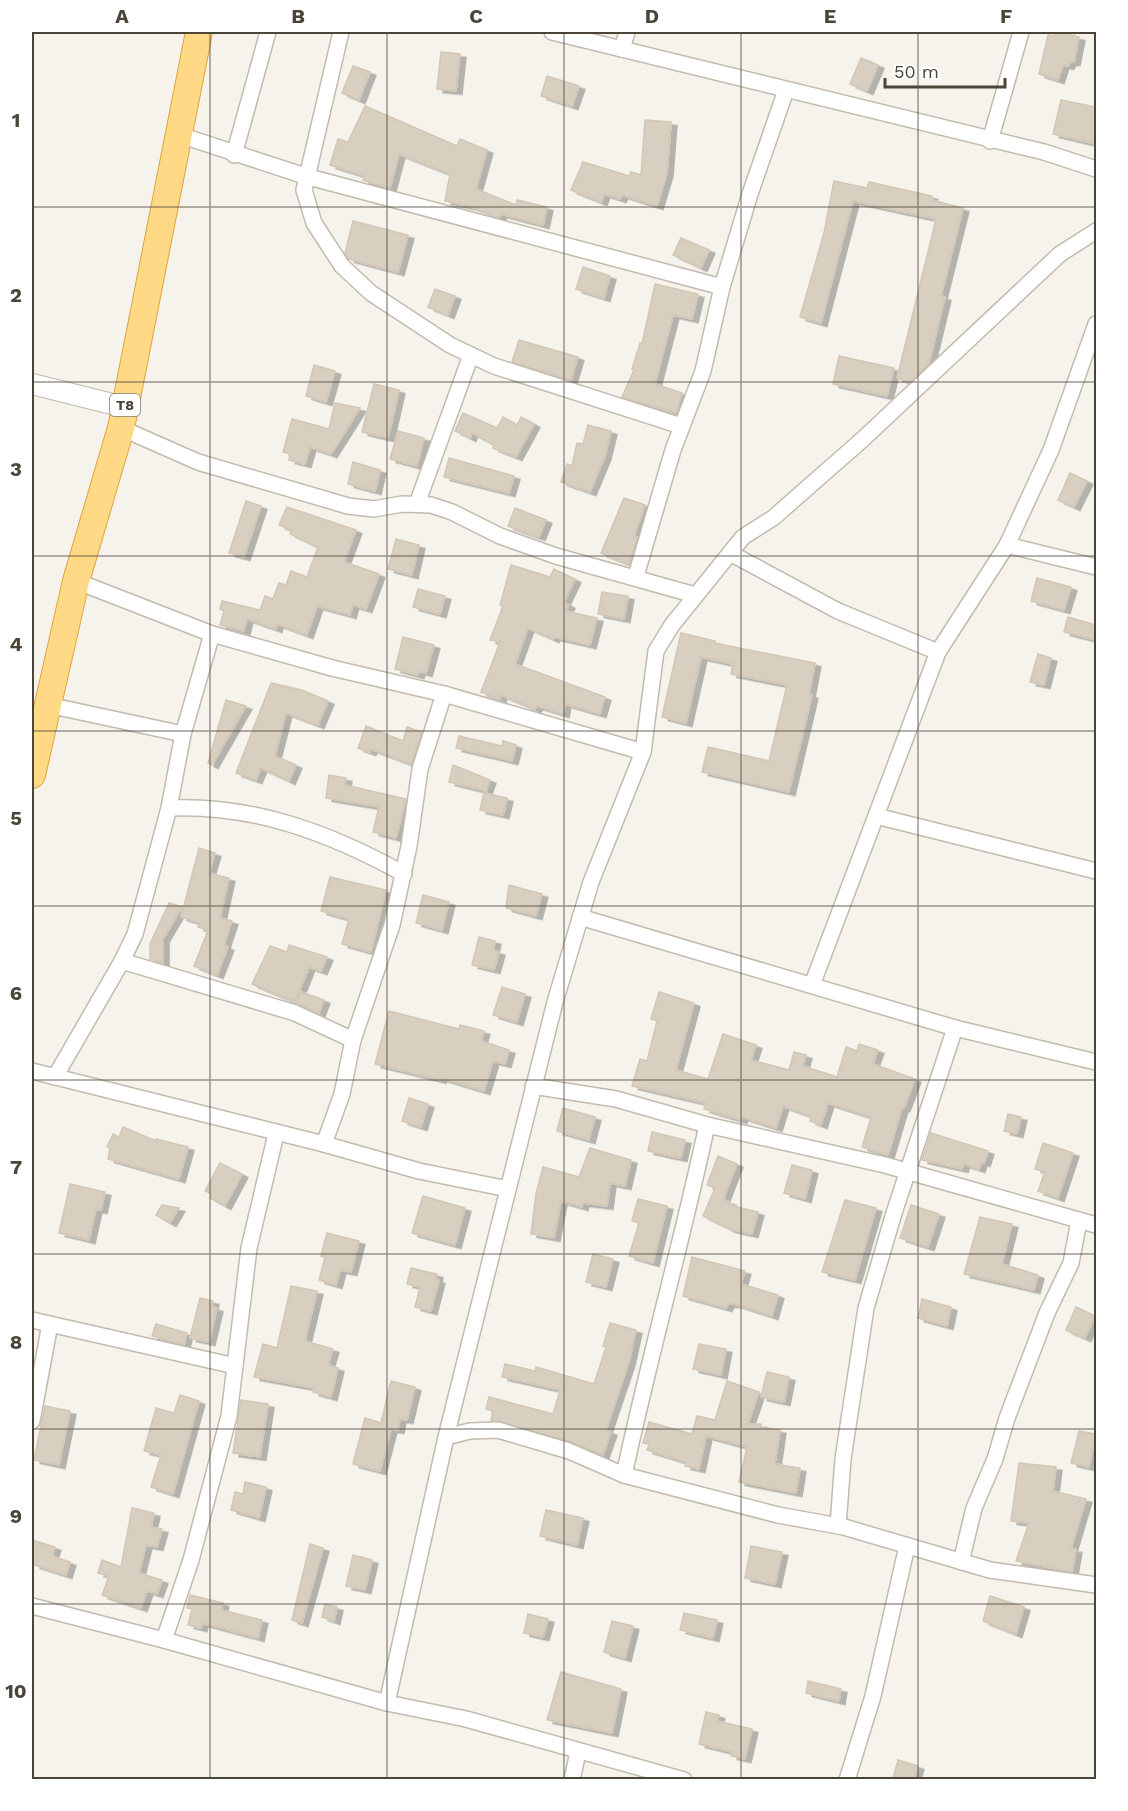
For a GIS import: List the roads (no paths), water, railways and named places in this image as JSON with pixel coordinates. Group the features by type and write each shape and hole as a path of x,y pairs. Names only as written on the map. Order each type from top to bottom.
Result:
{"highway":[{"name":"T8","path":"32,775 76,581 123,418 199,32"}],"street":[{"path":"234,155 268,32"},
{"path":"341,32 305,176 304,190 314,223 342,266 371,293 450,345 471,356 494,366 681,426"},
{"path":"552,32 990,141 1044,152 1096,169"},
{"path":"622,49 627,32"},
{"path":"990,141 1021,32"},
{"path":"636,576 681,426 703,371 722,287 750,194 786,90"},
{"path":"180,135 234,155 305,176 722,287"},
{"path":"387,1702 446,1437 533,1086 580,917 606,842 643,752 656,651 695,595 743,537 773,518 862,439 1060,254 1096,231"},
{"path":"812,985 938,652 1007,545 1051,450 1096,324"},
{"path":"417,504 471,356"},
{"path":"32,384 123,418 198,462 348,506 374,509 417,504 452,512 479,527 556,556 636,576 695,595"},
{"path":"1007,545 1096,567"},
{"path":"730,553 838,611 938,652"},
{"path":"76,581 212,634 332,668 444,694 643,752"},
{"path":"55,1077 122,961 145,904 169,807 183,734 212,634"},
{"path":"324,1144 342,1094 353,1040 392,925 404,874 420,770 444,694"},
{"path":"48,705 183,734"},
{"path":"169,807 207,808 240,813 316,831 354,846 404,874"},
{"path":"876,816 1096,871"},
{"path":"580,917 955,1028 1096,1062"},
{"path":"122,961 295,1013 353,1040"},
{"path":"838,1526 843,1460 862,1326 871,1287 955,1028"},
{"path":"32,1071 430,1173 508,1190"},
{"path":"533,1086 616,1099 707,1125 908,1172 1096,1225"},
{"path":"624,1475 647,1368 683,1239 707,1125"},
{"path":"164,1640 191,1560 229,1416 249,1248 276,1134"},
{"path":"961,1562 974,1508 995,1459 1007,1418 1039,1335 1071,1263 1079,1221"},
{"path":"32,1320 236,1366"},
{"path":"32,1420 50,1324"},
{"path":"446,1437 470,1431 498,1430 569,1451 624,1475 778,1515 838,1526 990,1570 1096,1585"},
{"path":"847,1779 873,1696 907,1546"},
{"path":"32,1606 387,1702 466,1719 578,1752 684,1779"},
{"path":"572,1779 578,1752"}]}
